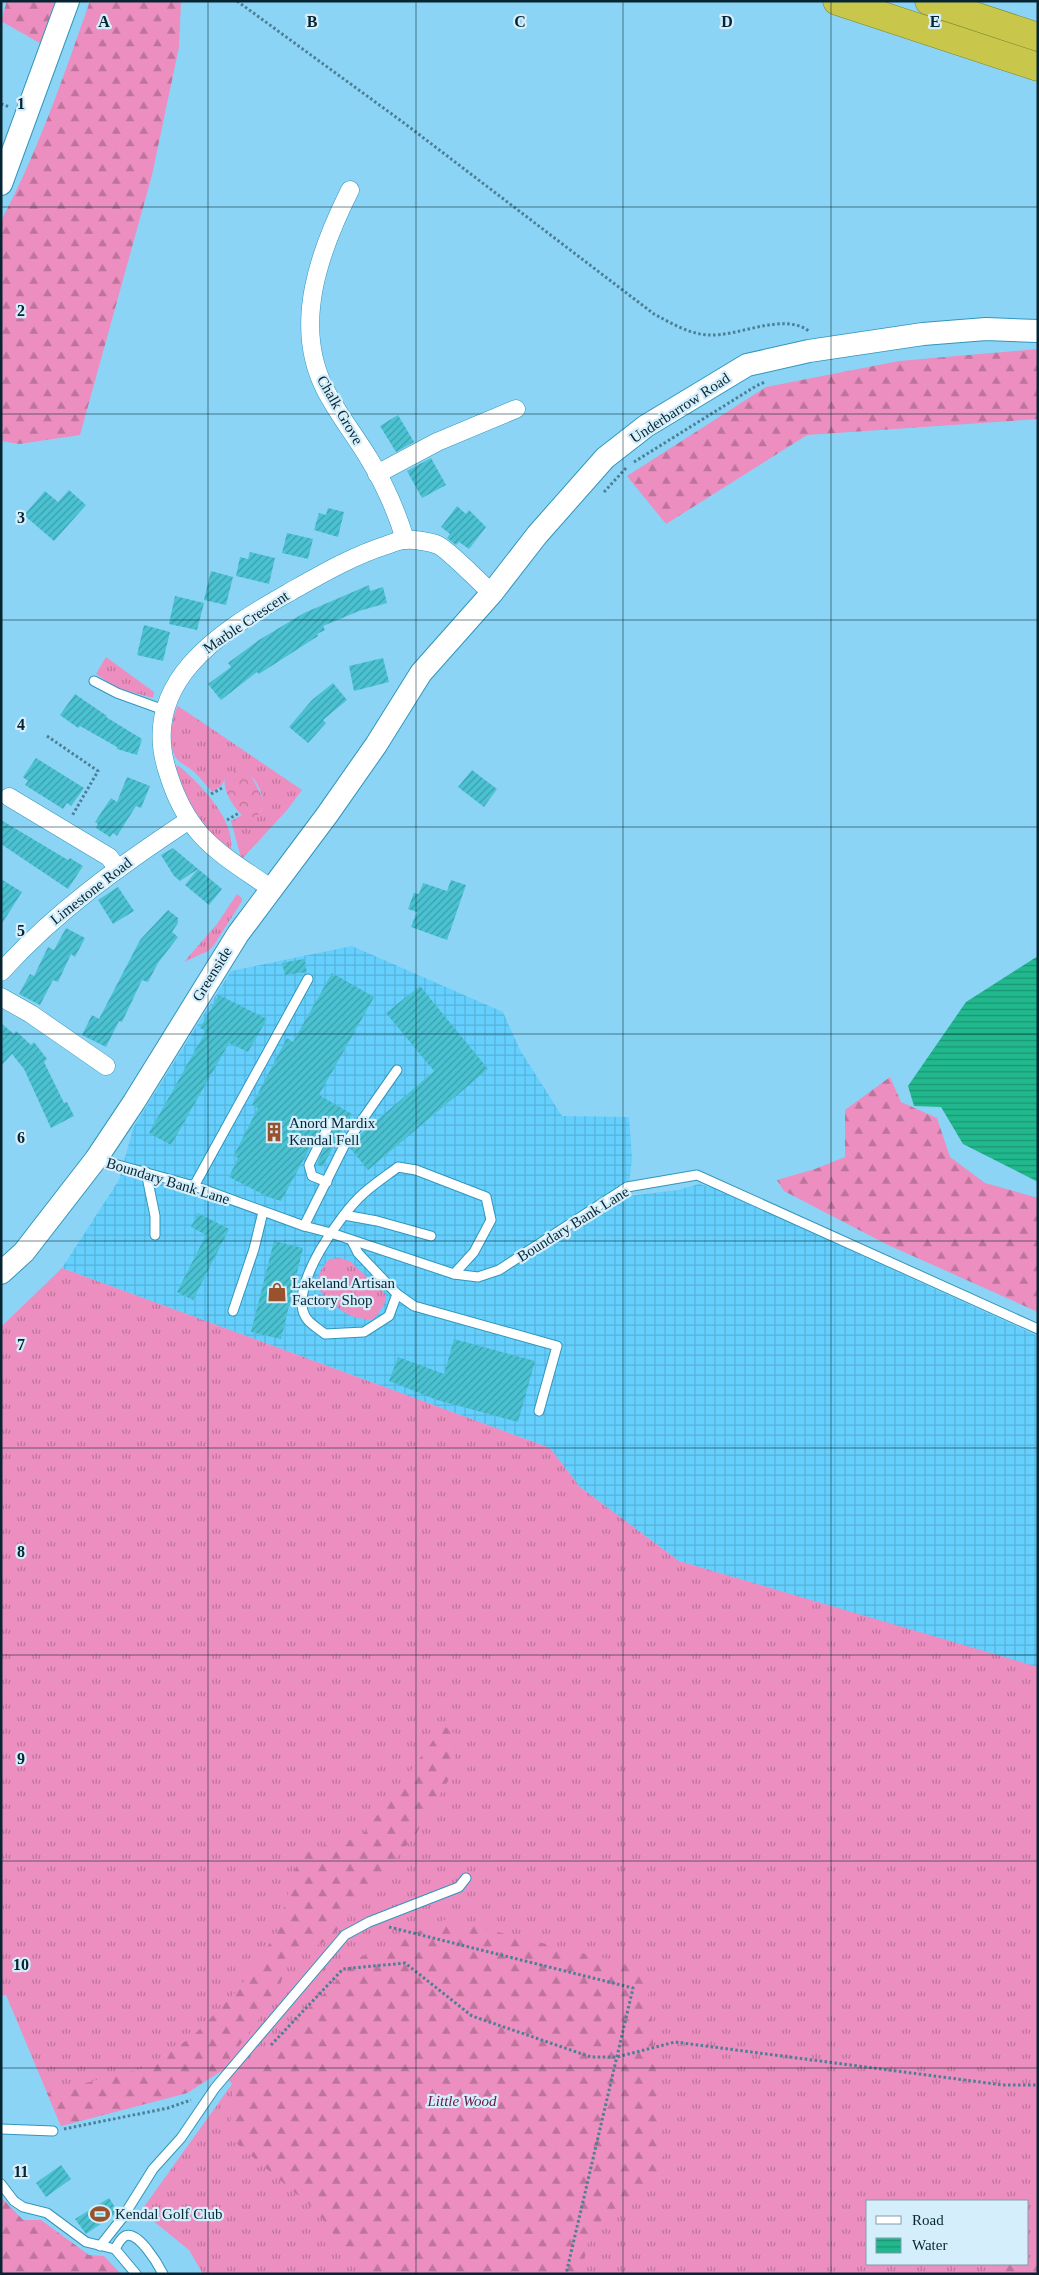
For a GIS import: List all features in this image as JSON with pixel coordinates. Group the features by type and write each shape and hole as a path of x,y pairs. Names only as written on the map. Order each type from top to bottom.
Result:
{"highway":[{"path":"837,1 1038,67"},
{"path":"929,1 1038,37"}],"street":[{"path":"1,184 68,1"},
{"name":"Chalk Grove","path":"350,190 329,232 317,269 311,310 314,360 324,388 394,505 406,539"},
{"name":"Underbarrow Road","path":"421,673 492,593 537,535 605,458 646,426 747,365 828,348 932,334 986,329 1038,331"},
{"path":"377,474 437,442 516,409"},
{"name":"Marble Crescent","path":"270,888 202,837 189,820 173,788 164,763 161,739 164,710 174,688 187,667 224,634 270,603 365,552 406,539 439,545 492,593"},
{"name":"Greenside","path":"1,1273 24,1252 96,1159 134,1102 238,934 270,888 327,815 376,745 421,673"},
{"path":"9,797 108,857 118,869"},
{"name":"Limestone Road","path":"1,972 56,917 118,869 189,820"},
{"path":"1,997 31,1014 106,1066"}],"lane":[{"path":"94,681 117,693 164,710"},
{"path":"194,1186 308,979"},
{"path":"304,1226 344,1146 398,1070"},
{"path":"327,1182 312,1176 309,1164 330,1123"},
{"name":"Boundary Bank Lane","path":"96,1159 194,1186 304,1226 331,1233 454,1274 478,1277 499,1270 627,1188 697,1175 1038,1329"},
{"path":"397,1294 389,1316 364,1332 325,1334 305,1316 301,1292 314,1262 344,1215 363,1193 398,1167 416,1170 486,1197 491,1220 474,1252 454,1274"},
{"path":"146,1172 155,1216 155,1235"},
{"path":"233,1311 254,1249 263,1212"},
{"path":"344,1215 377,1221 431,1236"},
{"path":"352,1241 358,1254 397,1294 414,1306 557,1346 539,1411"},
{"path":"100,2246 123,2218 153,2169 181,2138 211,2093 345,1935 369,1922 459,1887 466,1878"},
{"path":"1,2128 53,2131"},
{"path":"1,2184 14,2201 23,2206 47,2213 86,2242 115,2249 136,2274"},
{"path":"115,2249 126,2235 132,2235 150,2253 163,2274"}],"path":[{"path":"237,1 404,123 654,314 682,328 708,335 776,324 793,325 807,330 828,348"},
{"path":"599,496 630,465 756,386 772,380"},
{"path":"47,736 98,771 76,810"},
{"path":"211,794 224,788"},
{"path":"227,820 239,813"},
{"path":"369,1922 633,1988 566,2274"},
{"path":"270,2045 343,1969 405,1963 472,2016 591,2057 617,2057 675,2042 1003,2085 1038,2085"},
{"path":"53,2131 168,2108 211,2093"}],"shaded area":[{"path":"352,946 503,1012 520,1050 562,1116 629,1117 632,1158 628,1196 678,1190 699,1184 713,1188 1038,1336 1038,1668 679,1561 580,1487 550,1448 62,1268 119,1180 133,1128 231,971"}],"green space":[{"path":"7,1 59,1 43,45 1,21"},
{"path":"90,1 181,1 179,47 152,175 80,435 19,444 1,441 1,221 39,141"},
{"path":"1038,349 1038,419 807,435 666,524 627,476 766,387 899,361"},
{"path":"106,657 154,692 153,698 117,688 96,674"},
{"path":"178,706 302,790 287,810 242,859 239,858 240,854 231,821 242,815 244,817 261,812 263,802 260,791 247,771 225,779 221,786 212,792 196,773 179,761 172,748 174,718"},
{"path":"179,766 206,792 222,815 228,826 231,850 211,833 190,807 173,767"},
{"path":"234,770 247,771 251,775 264,801 264,807 256,817 244,817 233,805 227,794 225,779"},
{"path":"237,894 242,898 242,901 214,945 208,951 184,962 217,924"},
{"path":"890,1077 901,1102 937,1118 950,1157 985,1183 1038,1198 1038,1312 886,1244 784,1191 777,1180 815,1169 845,1157 845,1110"},
{"path":"340,1258 350,1261 385,1294 384,1304 374,1319 357,1318 349,1315 330,1301 318,1288 319,1276 326,1263 329,1259"},
{"name":"Kendal Golf Club","path":"62,1268 550,1448 580,1487 679,1561 1038,1667 1038,2274 203,2274 189,2250 141,2211 232,2084 221,2071 187,2093 61,2126 6,1995 1,1996 1,1327"},
{"path":"444,1726 457,1735 454,1771 416,1834 329,1940 289,1957 277,1994 221,2071 187,2093 61,2126 47,2093 144,2068 192,2037 238,1990 276,1934 301,1851 361,1837"},
{"name":"Little Wood","path":"446,1919 646,1969 665,2166 589,2238 581,2274 361,2274 318,2212 230,2138 233,2084 361,1957"},
{"path":"1,2197 23,2220 41,2220 89,2255 104,2256 121,2274 1,2274"},
{"path":"1029,2257 1038,2261 1038,2274 987,2274 1008,2265 1029,2265"}],"water":[{"path":"1038,956 1038,1182 963,1144 941,1107 914,1106 908,1086 966,1002"}],"building":[{"path":"398,415 414,442 396,452 380,426"},
{"path":"431,458 446,485 422,498 407,471"},
{"path":"69,490 86,505 54,541 24,515 45,491 58,502"},
{"path":"457,506 466,514 469,510 486,527 469,549 459,542 456,545 447,538 450,534 441,527"},
{"path":"328,508 344,512 338,537 314,530 319,513 326,515"},
{"path":"287,533 313,539 308,559 282,553"},
{"path":"250,552 275,558 269,584 236,576 240,557 248,559"},
{"path":"211,571 233,577 226,605 204,600"},
{"path":"369,585 370,591 383,587 387,603 359,611 323,626 325,630 317,634 318,636 259,674 257,672 221,700 208,684 231,667 228,663 259,640 304,613"},
{"path":"175,596 204,603 197,630 169,624"},
{"path":"144,625 170,632 163,661 137,655"},
{"path":"383,658 389,682 354,691 349,666"},
{"path":"333,683 347,700 323,720 326,723 308,743 289,727 312,700"},
{"path":"75,694 106,717 142,739 137,755 117,749 117,747 80,726 78,728 60,715"},
{"path":"36,758 84,788 71,806 67,803 63,809 25,785 28,781 23,777"},
{"path":"472,770 497,789 484,807 458,787"},
{"path":"127,777 150,786 141,808 136,806 117,836 113,833 110,837 96,828 98,824 95,822 111,798 117,802"},
{"path":"1,820 68,860 70,858 83,866 68,889 1,844"},
{"path":"173,848 222,889 209,905 185,885 198,869 180,881 174,876 161,855"},
{"path":"1,879 22,892 1,925"},
{"path":"451,880 466,885 447,940 411,927 417,912 408,909 414,893 419,894 423,883 447,891"},
{"path":"118,887 134,911 113,924 98,900"},
{"path":"168,910 178,918 178,923 172,932 178,937 158,963 148,982 142,980 122,1022 119,1021 106,1047 82,1035 92,1015 99,1019 140,940"},
{"path":"66,928 85,938 75,957 71,954 58,982 53,980 40,1005 19,994 30,974 34,976 48,947 54,950"},
{"path":"304,959 307,972 285,975 282,963"},
{"path":"332,973 374,997 319,1095 352,1114 322,1167 317,1164 336,1123 332,1117 325,1120 281,1201 268,1197 229,1177 238,1158 234,1155 258,1108 252,1105 287,1038 293,1042"},
{"path":"420,986 488,1069 368,1170 350,1148 359,1136 434,1071 386,1013"},
{"path":"219,995 267,1019 248,1052 229,1043 171,1145 149,1133 206,1031 200,1028"},
{"path":"1,1023 14,1034 16,1031 31,1045 34,1042 47,1059 44,1062 64,1103 67,1102 74,1116 51,1128 24,1069 12,1054 1,1066"},
{"path":"198,1213 229,1229 193,1300 177,1292 206,1235 191,1227"},
{"path":"274,1241 303,1248 281,1339 251,1332"},
{"path":"454,1339 535,1361 518,1422 437,1400 389,1381 398,1357 444,1374"},
{"path":"61,2165 71,2179 46,2197 36,2183"},
{"path":"109,2198 118,2212 86,2234 75,2219"}],"place":[{"name":"Anord Mardix Kendal Fell","path":"274,1132"},
{"name":"Lakeland Artisan Factory Shop","path":"277,1292"},
{"name":"Kendal Golf Club","path":"100,2214"}]}
